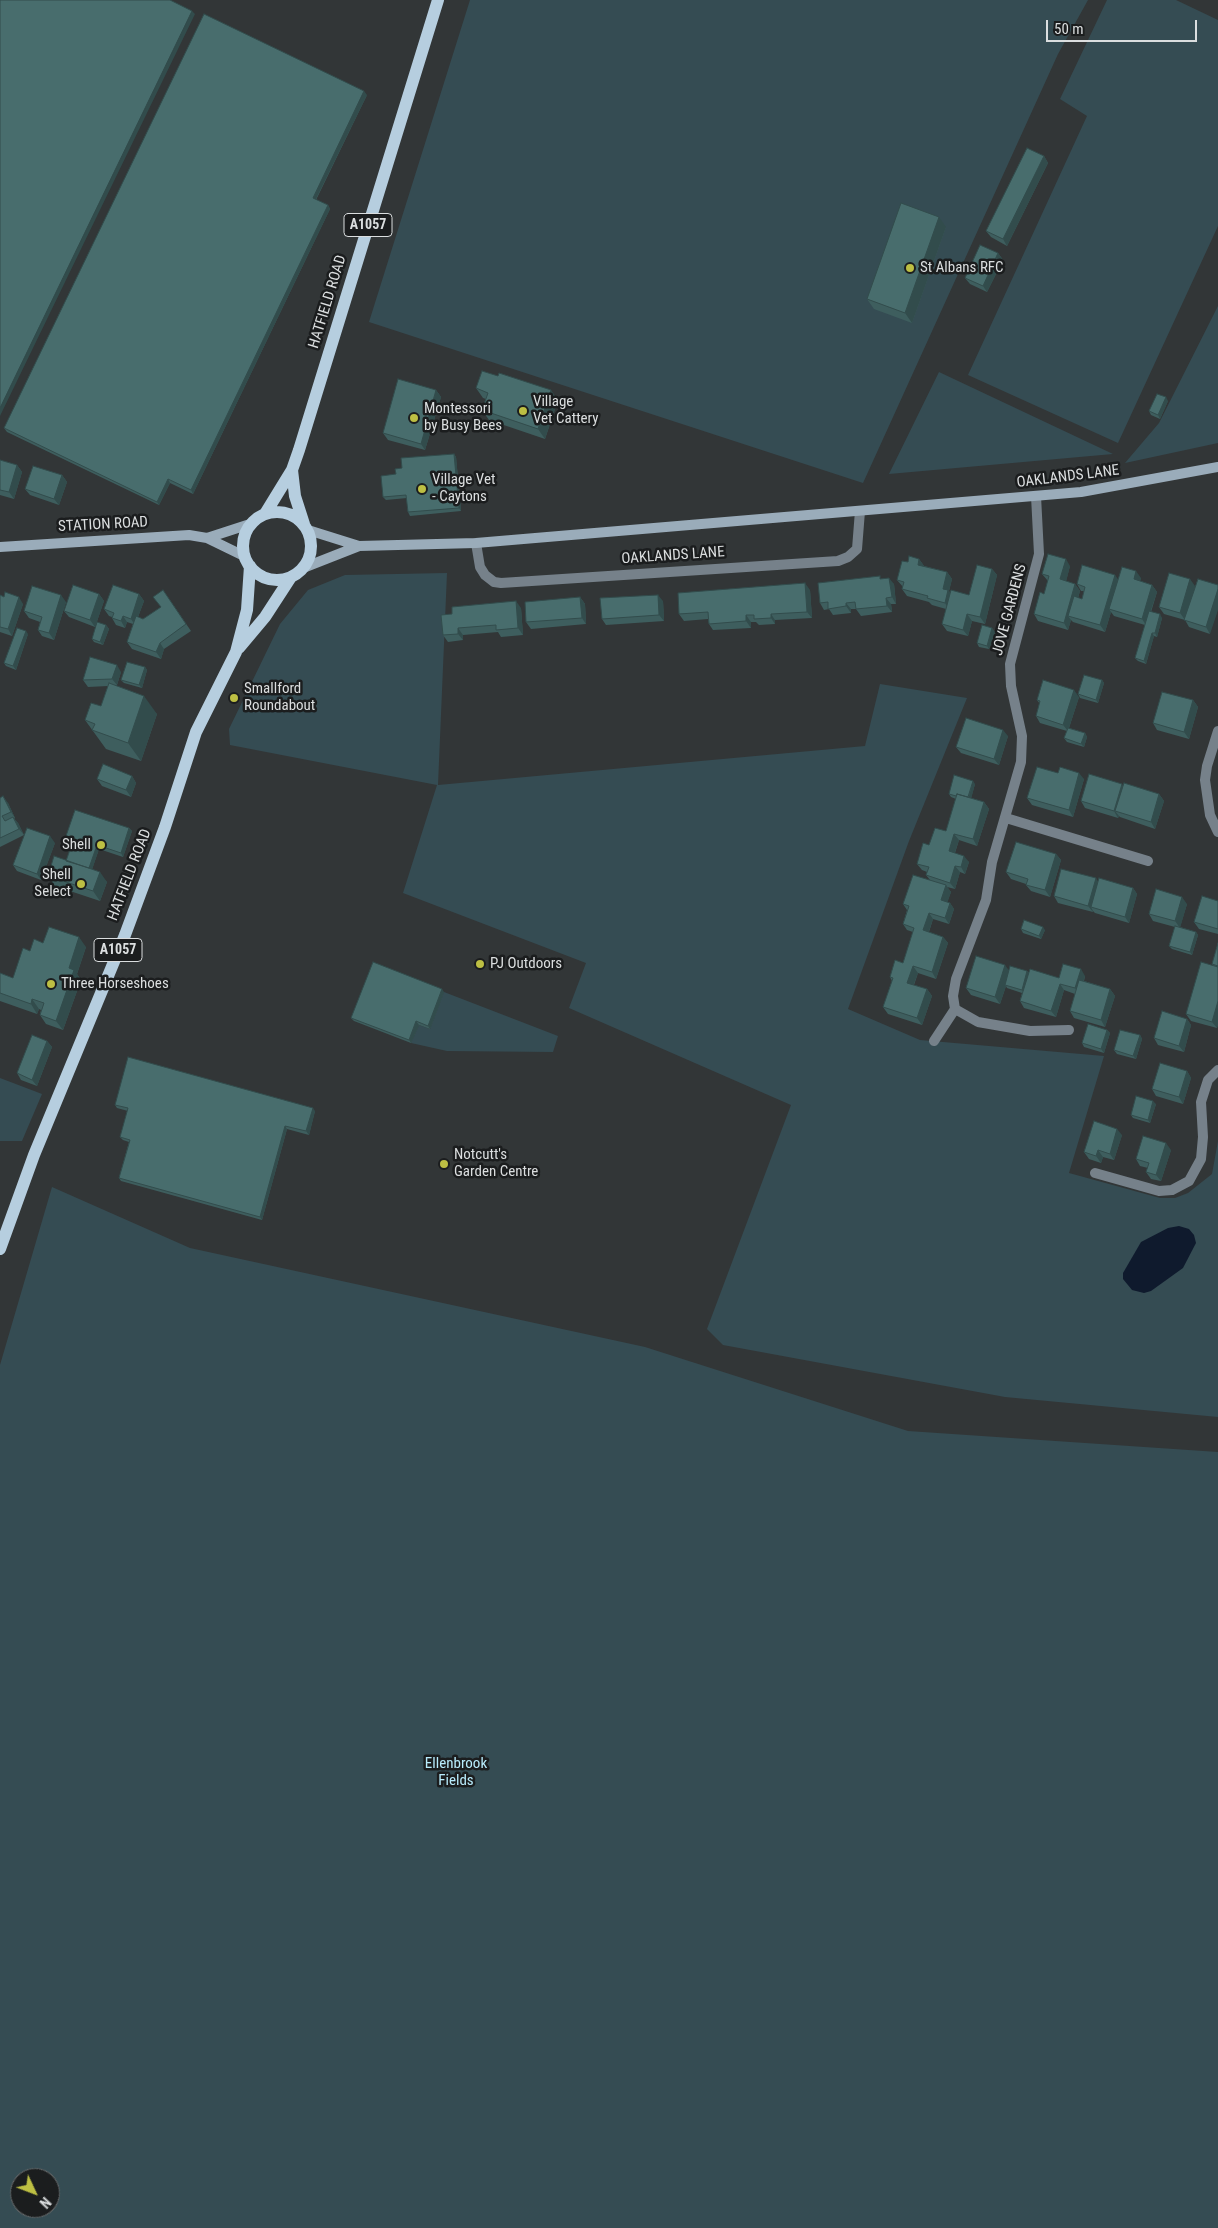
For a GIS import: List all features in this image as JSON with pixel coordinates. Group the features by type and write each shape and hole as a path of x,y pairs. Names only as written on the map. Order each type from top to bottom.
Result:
{"main road":[{"name":"HATFIELD ROAD","path":"265,514 292,470 438,0"},
{"name":"HATFIELD ROAD","path":"292,470 295,496 306,528"},
{"path":"287,513 296,518 306,528 311,550 303,568 291,577 280,580 268,579 258,574 247,561 243,545 250,524 265,514 287,513"},
{"name":"HATFIELD ROAD","path":"0,1249 34,1155 121,944 166,827 196,732 236,652 247,610 247,561"},
{"name":"HATFIELD ROAD","path":"236,652 265,618 291,577"}],"street":[{"name":"OAKLANDS LANE","path":"303,568 360,546 476,543 1036,496 1127,485 1218,467"},
{"name":"JOVE GARDENS","path":"955,1009 953,989 986,900 992,862 1018,775 1022,748 1019,722 1011,686 1010,664 1039,554 1036,496"},
{"name":"OAKLANDS LANE","path":"476,543 480,567 485,575 494,582 502,583 838,561 848,557 857,549 860,511"},
{"name":"STATION ROAD","path":"207,538 250,524"},
{"name":"OAKLANDS LANE","path":"306,528 360,546"},
{"name":"STATION ROAD","path":"0,547 189,535 207,538 247,561"},
{"path":"1218,731 1207,766 1205,780 1210,815 1218,832"},
{"path":"1006,818 1148,861"},
{"path":"934,1041 955,1009 970,1019 991,1026 1030,1031 1069,1030"},
{"path":"1095,1173 1159,1191 1172,1190 1189,1181 1200,1159 1203,1137 1201,1102 1208,1080 1218,1070"}],"green space":[{"path":"470,0 1088,0 1058,54 863,483 369,322"},
{"path":"1107,0 1176,0 1218,20 1218,226 1118,443 968,375 1087,116 1060,99"},
{"path":"1218,306 1218,443 1125,463 1159,423"},
{"path":"939,372 1113,454 889,474"},
{"path":"447,573 438,785 865,746 880,684 967,698 909,841 848,1009 920,1040 1104,1056 1069,1173 1160,1198 1175,1198 1188,1193 1212,1174 1218,1141 1218,1417 1005,1397 723,1345 707,1329 791,1105 569,1008 586,963 403,893 437,785 230,745 229,729 280,624 308,590 345,575"},
{"path":"444,992 558,1036 553,1052 447,1051 411,1043 419,1025 430,1029"},
{"path":"0,1078 42,1094 22,1141 0,1141"},
{"name":"Ellenbrook Fields","path":"52,1187 190,1248 645,1347 908,1431 1218,1452 1218,2228 0,2228 0,1365"}],"shaded area":[{"path":"1179,1226 1189,1229 1194,1235 1196,1243 1183,1268 1151,1291 1144,1293 1132,1290 1123,1279 1123,1273 1141,1242 1168,1228"}],"building":[{"path":"0,0 170,0 192,11 0,408"},
{"path":"204,14 364,91 313,198 328,205 191,490 168,479 157,502 4,428"},
{"path":"1027,148 1044,156 1003,239 986,231"},
{"name":"St Albans RFC","path":"901,203 939,217 905,313 867,299"},
{"path":"980,245 998,253 983,286 965,278"},
{"name":"Village Vet Cattery","path":"482,371 498,376 499,373 551,390 538,429 482,410 488,393 476,388"},
{"name":"Montessori by Busy Bees","path":"398,379 436,390 421,444 383,433"},
{"path":"1157,394 1166,397 1158,415 1149,411"},
{"name":"Village Vet - Caytons","path":"454,454 459,508 408,512 406,495 383,497 381,476 396,474 395,469 402,468 401,458"},
{"path":"0,460 17,465 9,492 0,490"},
{"path":"33,466 62,475 54,499 25,489"},
{"path":"1048,554 1066,559 1060,579 1075,584 1064,623 1034,614 1040,592 1044,594 1049,576 1042,574"},
{"path":"909,556 919,559 918,565 947,572 943,589 948,590 945,603 902,589 904,582 897,580 902,561 908,562"},
{"path":"977,565 992,569 980,617 967,614 963,630 942,624 951,590 969,595"},
{"path":"1082,565 1115,575 1100,625 1068,616 1074,596 1082,599 1085,587 1077,584"},
{"path":"1122,567 1136,571 1134,579 1152,585 1142,619 1109,609"},
{"path":"1169,573 1190,579 1180,613 1159,607"},
{"path":"880,576 880,579 889,578 892,597 886,598 887,606 856,609 855,602 846,603 846,606 828,609 828,602 820,603 818,583"},
{"path":"1198,579 1218,585 1206,627 1184,620"},
{"path":"805,583 807,612 771,614 771,618 754,619 754,615 746,615 746,621 709,624 708,612 679,614 678,593"},
{"path":"73,585 99,594 90,620 64,611"},
{"path":"113,585 139,594 131,619 123,616 121,621 112,618 114,613 104,609"},
{"path":"32,586 61,595 49,633 38,630 42,617 24,611"},
{"path":"163,590 186,624 160,643 156,652 127,642 136,616 143,619 161,607 153,597"},
{"path":"5,592 19,597 8,629 0,627 0,595 4,597"},
{"path":"658,595 659,615 602,619 600,598"},
{"path":"580,597 582,618 526,622 525,602"},
{"path":"516,601 518,628 496,630 496,625 458,628 458,634 443,635 441,615 452,614 452,607"},
{"path":"1149,611 1160,614 1144,661 1135,658"},
{"path":"97,622 106,625 100,642 92,639"},
{"path":"982,625 992,628 987,646 977,643"},
{"path":"17,628 26,631 13,666 4,663"},
{"path":"90,657 117,665 112,679 83,680"},
{"path":"127,662 145,667 139,685 121,680"},
{"path":"1084,675 1102,680 1096,700 1078,694"},
{"path":"1043,680 1074,690 1063,725 1036,716 1040,701 1037,700"},
{"path":"109,683 144,696 128,743 92,730 95,724 85,720 91,703 101,706"},
{"path":"1162,692 1193,700 1184,732 1153,723"},
{"path":"966,718 1003,730 994,759 956,747"},
{"path":"1068,728 1085,733 1081,744 1064,738"},
{"path":"103,764 132,776 126,790 97,779"},
{"path":"1037,767 1058,773 1060,767 1079,773 1069,810 1027,798"},
{"path":"1089,774 1122,784 1114,811 1081,801"},
{"path":"954,775 973,781 968,797 949,794"},
{"path":"1124,783 1159,794 1151,822 1115,811"},
{"path":"957,794 984,802 973,839 954,834 949,851 964,856 961,867 955,866 950,883 926,875 929,867 917,864 923,843 929,845 935,828 946,831"},
{"path":"3,796 11,812 2,816 5,821 13,817 19,829 0,838 0,798"},
{"name":"Shell","path":"75,810 129,828 121,853 97,845 89,868 66,861 74,838 66,836"},
{"path":"27,828 50,836 37,874 13,865"},
{"path":"1016,842 1056,854 1045,890 1026,885 1028,879 1006,872"},
{"path":"54,856 100,872 93,891 48,876"},
{"path":"1061,869 1096,878 1088,906 1054,896"},
{"path":"913,875 946,885 941,900 950,903 945,918 929,913 923,930 943,937 932,972 913,966 907,983 927,989 917,1018 883,1007 893,978 890,977 895,960 903,963 914,928 903,924 909,906 903,904"},
{"path":"1099,878 1133,888 1125,917 1091,907"},
{"path":"1156,889 1182,897 1175,921 1149,914"},
{"path":"1202,896 1218,901 1218,929 1194,922"},
{"path":"1024,920 1043,927 1039,936 1021,929"},
{"path":"1175,926 1196,932 1190,952 1169,946"},
{"name":"Three Horseshoes","path":"49,927 79,937 69,968 74,970 56,1021 40,1015 44,1003 32,999 31,1004 0,993 0,973 13,978 23,948 30,951 34,939 43,943"},
{"path":"1218,943 1218,966 1212,964"},
{"path":"976,956 1005,965 995,997 966,988"},
{"path":"373,962 442,989 428,1026 416,1021 409,1040 351,1018"},
{"path":"1201,962 1218,967 1218,1001 1212,1022 1186,1014"},
{"path":"1063,964 1081,969 1075,988 1060,984 1051,1011 1020,1001 1030,969 1059,978"},
{"path":"1010,966 1027,971 1022,990 1005,985"},
{"path":"1079,980 1110,989 1101,1020 1070,1011"},
{"path":"1162,1011 1187,1019 1179,1046 1154,1038"},
{"path":"1088,1024 1107,1030 1101,1049 1082,1043"},
{"path":"1120,1030 1140,1035 1133,1056 1114,1050"},
{"path":"32,1035 47,1041 32,1080 17,1073"},
{"path":"128,1057 313,1108 306,1131 285,1126 260,1217 119,1178 130,1140 120,1137 128,1108 115,1105"},
{"path":"1160,1063 1187,1071 1179,1097 1152,1089"},
{"path":"1136,1096 1153,1101 1148,1120 1131,1115"},
{"path":"1094,1121 1117,1129 1110,1154 1098,1150 1096,1156 1084,1152"},
{"path":"1143,1136 1166,1143 1156,1175 1146,1172 1149,1163 1136,1159"}],"place":[{"name":"St Albans RFC","path":"910,268"},
{"name":"Village Vet Cattery","path":"523,411"},
{"name":"Montessori by Busy Bees","path":"414,418"},
{"name":"Village Vet - Caytons","path":"422,489"},
{"name":"Smallford Roundabout","path":"234,698"},
{"name":"Shell","path":"101,845"},
{"name":"Shell Select","path":"81,884"},
{"name":"PJ Outdoors","path":"480,964"},
{"name":"Three Horseshoes","path":"51,984"},
{"name":"Notcutt's Garden Centre","path":"444,1164"}]}
